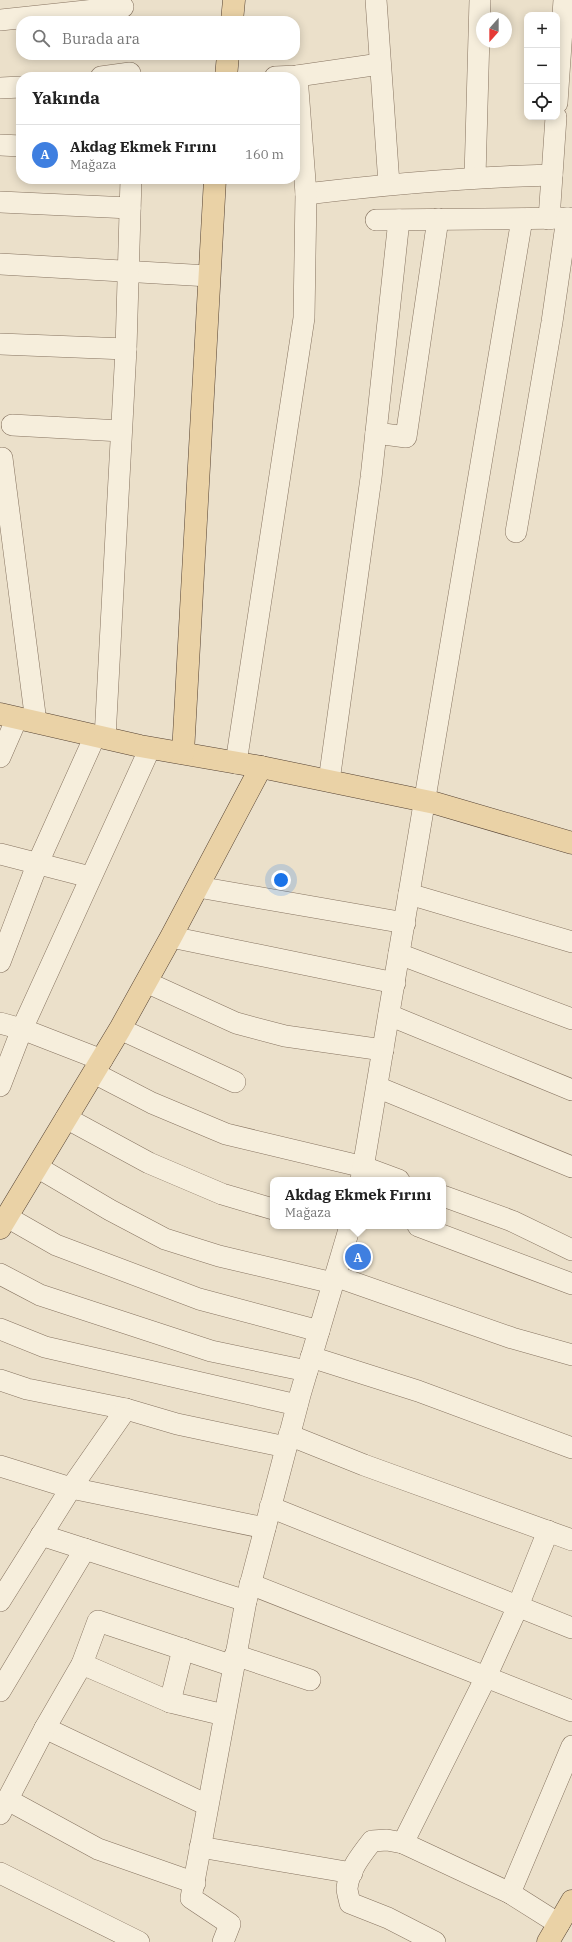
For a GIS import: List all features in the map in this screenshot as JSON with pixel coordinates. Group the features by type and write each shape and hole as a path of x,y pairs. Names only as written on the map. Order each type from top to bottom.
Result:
{"main road":[{"path":"232,16 234,0"},
{"path":"226,72 228,60"},
{"path":"183,753 214,184"},
{"path":"18,718 150,748 236,762 425,801 572,843"},
{"path":"3,1223 120,1029 198,887 261,767"},
{"path":"553,1933 572,1901"}],"street":[{"path":"376,0 389,184"},
{"path":"475,177 480,0"},
{"path":"558,84 564,0"},
{"path":"45,16 124,9"},
{"path":"0,20 16,19"},
{"path":"300,76 380,64"},
{"path":"117,72 130,68"},
{"path":"0,88 16,87"},
{"path":"236,762 304,318 306,194 300,115"},
{"path":"516,532 552,322 562,219 552,175 556,120"},
{"path":"0,145 16,146"},
{"path":"306,194 389,184 475,177 552,175"},
{"path":"0,962 37,865 100,737 126,349 127,271 131,184"},
{"path":"0,202 130,208"},
{"path":"376,433 406,437 438,219"},
{"path":"362,1174 522,219"},
{"path":"376,220 562,219"},
{"path":"329,781 376,433 399,220"},
{"path":"0,264 209,276"},
{"path":"0,344 126,349"},
{"path":"12,425 121,431"},
{"path":"0,757 18,718 2,458"},
{"path":"0,1086 22,1029 150,748"},
{"path":"0,854 37,865 90,877"},
{"path":"198,887 405,923"},
{"path":"409,894 572,942"},
{"path":"171,937 395,983"},
{"path":"399,954 572,1019"},
{"path":"146,982 236,1023 284,1036 383,1050"},
{"path":"389,1015 572,1090"},
{"path":"0,1023 22,1029 98,1067 152,1103 226,1134 362,1174 380,1177"},
{"path":"120,1029 235,1082"},
{"path":"377,1087 572,1167"},
{"path":"66,1118 150,1163 222,1194 270,1208"},
{"path":"37,1167 110,1210 165,1239 219,1256 334,1280 512,1338 572,1355"},
{"path":"446,1197 512,1221 572,1250"},
{"path":"3,1223 56,1245 199,1299 319,1330"},
{"path":"223,1942 230,1924 191,1898 195,1883 207,1805 248,1592 297,1405 348,1229"},
{"path":"426,1229 572,1284"},
{"path":"0,1274 40,1295 203,1349 309,1364 418,1391 572,1448"},
{"path":"0,1328 45,1347 297,1405"},
{"path":"0,1380 27,1389 126,1409 177,1424 288,1441 364,1465 572,1540"},
{"path":"0,1601 7,1574 41,1535 71,1488 126,1409"},
{"path":"0,1466 71,1488 265,1528"},
{"path":"270,1507 572,1628"},
{"path":"403,1843 486,1676 518,1606 548,1531"},
{"path":"41,1535 85,1549 248,1592 486,1676 572,1711"},
{"path":"0,1691 85,1549"},
{"path":"195,1883 98,1849 4,1807 45,1728 82,1664 98,1622 183,1650 310,1680"},
{"path":"170,1702 183,1650"},
{"path":"82,1664 170,1702 224,1715"},
{"path":"45,1728 207,1805"},
{"path":"510,1893 572,1746"},
{"path":"434,1942 388,1918 350,1903 347,1889 352,1872 360,1856 372,1841 387,1840 403,1843 510,1893 553,1933"},
{"path":"200,1847 352,1872"},
{"path":"0,1872 139,1942"}],"place":[{"name":"Akdag Ekmek Fırını","path":"358,1257"}]}
